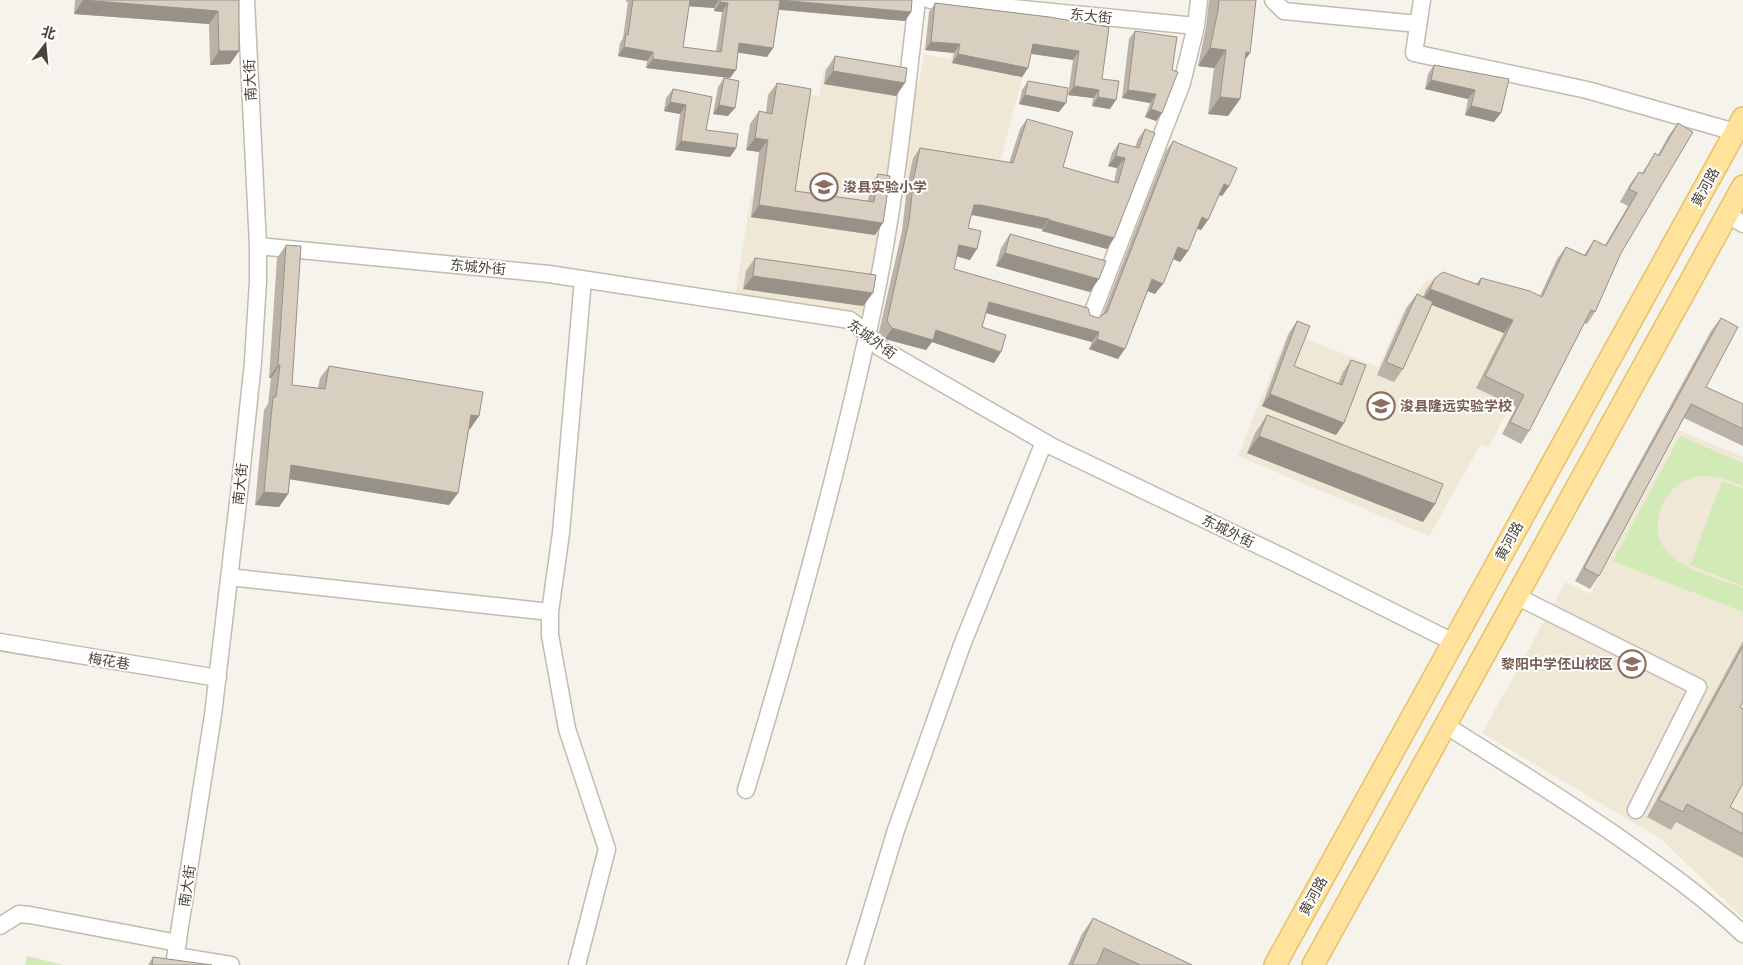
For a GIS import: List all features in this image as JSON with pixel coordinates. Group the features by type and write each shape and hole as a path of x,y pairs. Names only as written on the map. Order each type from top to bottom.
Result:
{"main road":[{"name":"黄河路","path":"1276,965 1739,125"},
{"path":"1313,965 1516,596 1735,219 1743,186"}],"street":[{"name":"南大街","path":"176,955 218,678 253,362 258,281 258,246 246,0"},
{"path":"746,790 802,604 868,334 900,154 917,0"},
{"name":"东大街","path":"930,0 1196,26"},
{"path":"1090,319 1182,83 1196,26 1199,0"},
{"path":"1273,0 1284,11 1418,24"},
{"path":"1422,0 1414,53 1739,125"},
{"name":"东城外街","path":"258,246 583,279 850,320 868,334 880,348 1044,442 1453,642"},
{"path":"577,965 607,849 568,729 550,635 550,612 561,533 583,279"},
{"path":"855,965 896,830 962,645 1044,442"},
{"path":"230,577 550,612"},
{"path":"1516,596 1698,687 1636,810"},
{"name":"梅花巷","path":"0,642 218,678"},
{"path":"1445,725 1551,790 1676,877 1720,912 1743,934"},
{"path":"0,926 19,914 30,915 176,955 230,965"}],"shaded area":[{"name":"浚县实验小学","path":"952,50 1029,53 991,196 887,178 866,316 735,296 751,196 759,197 777,89 819,96 824,67 919,83 924,54 950,59"},
{"name":"浚县隆远实验学校","path":"1428,279 1517,297 1546,313 1500,404 1509,408 1489,447 1481,444 1429,536 1238,456 1288,332 1378,367 1403,312"},
{"name":"黎阳中学伾山校区","path":"1679,430 1743,457 1743,918 1661,839 1482,733 1566,582 1590,594"}],"green space":[{"path":"1680,436 1743,463 1743,486 1713,476 1690,479 1678,485 1668,494 1658,518 1658,531 1662,544 1670,555 1686,566 1743,588 1743,612 1613,561"},
{"path":"1722,481 1743,489 1743,586 1690,565"},
{"path":"27,956 64,965 25,965"}],"building":[{"path":"83,0 239,0 239,51 219,51 218,11"},
{"path":"633,0 690,0 683,47 721,52 728,3 720,2 720,0 780,0 773,48 739,43 736,70 653,59 653,52 624,47 626,34 628,35"},
{"path":"780,0 912,0 911,12"},
{"path":"1219,0 1256,0 1250,53 1246,52 1240,99 1220,97 1226,50 1210,48"},
{"path":"935,3 1049,17 1109,27 1102,79 1119,81 1116,100 1098,97 1099,90 1074,86 1079,51 1033,44 1028,68 958,54 960,44 931,42"},
{"path":"1135,31 1177,37 1172,70 1178,72 1162,113 1151,109 1156,94 1128,90"},
{"path":"835,56 907,68 905,83 833,71"},
{"path":"1434,65 1509,79 1501,113 1471,106 1475,90 1431,80"},
{"path":"724,78 739,81 735,108 719,105"},
{"path":"1028,81 1068,88 1066,103 1025,95"},
{"path":"777,83 811,89 795,191 874,202 878,174 890,176 883,223 759,205 768,140 755,138 759,111 772,114"},
{"path":"673,89 712,97 706,130 738,134 736,148 681,141 686,105 670,102"},
{"path":"1027,119 1073,132 1063,167 1118,183 1125,158 1116,156 1119,143 1139,148 1145,129 1155,133 1114,238 1049,219 974,205 968,228 981,231 977,249 959,245 954,269 1088,308 1090,315 1098,318 1107,312 1173,141 1237,168 1229,186 1224,184 1208,220 1202,217 1188,251 1178,247 1163,284 1152,279 1125,349 1097,339 1099,332 989,302 982,327 1006,335 1001,352 936,330 933,340 892,328 887,321 909,221 914,177 920,148 1013,163"},
{"path":"1678,123 1693,132 1621,253 1595,312 1591,310 1529,431 1510,422 1524,395 1485,376 1513,320 1430,289 1435,278 1443,272 1479,285 1481,278 1530,291 1542,297 1566,247 1586,256 1594,240 1606,246 1637,193 1629,189 1639,172 1643,174 1655,153 1659,156"},
{"path":"1010,234 1106,261 1099,279 1005,253"},
{"path":"286,245 301,246 292,385 325,389 329,366 483,392 479,416 471,415 458,493 291,465 288,494 264,492 273,397 276,397 280,365 278,365"},
{"path":"755,258 876,275 873,293 753,276"},
{"path":"1417,294 1433,302 1403,369 1386,362"},
{"path":"1721,318 1738,327 1706,387 1743,404 1743,429 1691,404 1599,576 1584,568"},
{"path":"1297,321 1310,326 1294,366 1342,385 1351,360 1366,365 1344,423 1270,394"},
{"path":"1267,415 1443,484 1435,504 1259,436"},
{"path":"1743,646 1743,702 1740,707 1743,709 1743,783 1730,807 1743,814 1743,834 1687,804 1683,812 1659,800"},
{"path":"1093,918 1192,965 1140,965 1104,948 1097,965 1072,965"},
{"path":"153,957 212,965 152,965"}],"place":[{"name":"浚县实验小学","path":"824,187"},
{"name":"浚县隆远实验学校","path":"1381,406"},
{"name":"黎阳中学伾山校区","path":"1632,664"}]}
